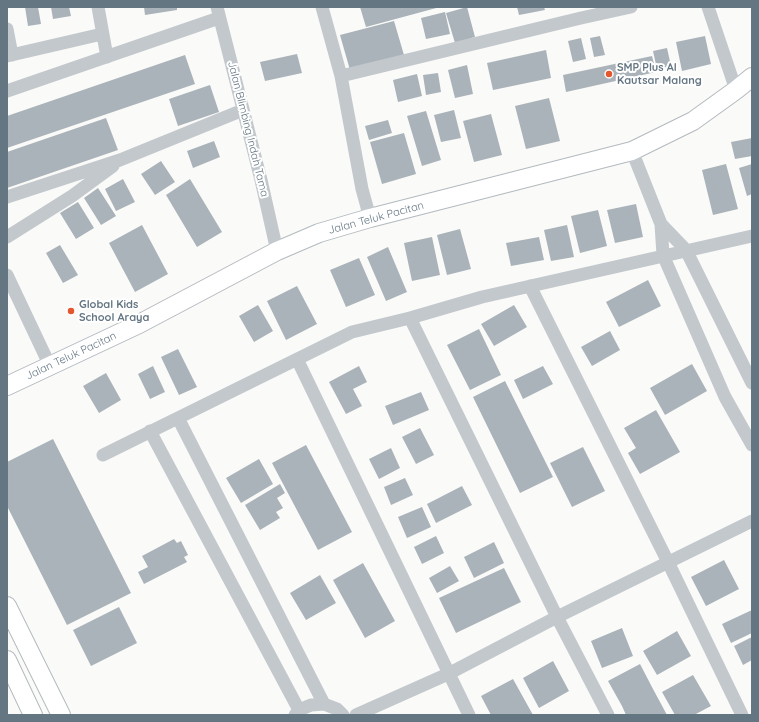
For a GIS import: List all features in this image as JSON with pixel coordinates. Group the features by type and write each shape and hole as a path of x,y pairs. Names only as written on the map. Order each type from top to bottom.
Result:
{"street":[{"path":"98,7 107,57"},
{"path":"322,7 341,76 362,189 370,218"},
{"path":"341,76 631,7"},
{"path":"708,7 736,90"},
{"path":"7,91 107,57 218,12"},
{"name":"Jalan Blimbing Indah Tama","path":"218,12 272,224 277,251"},
{"path":"7,29 9,56 102,34"},
{"name":"Jalan Teluk Pacitan","path":"7,386 139,324 277,251 319,233 370,218 632,151 693,121 752,77"},
{"path":"7,197 120,160 243,110"},
{"path":"632,151 661,224 663,255 725,397 752,445"},
{"path":"7,237 72,196 120,160"},
{"path":"661,224 686,250 752,383"},
{"path":"103,455 352,332 410,318 482,297 752,236"},
{"path":"7,275 50,366"},
{"path":"530,286 668,562 742,715"},
{"path":"410,318 556,617 608,715"},
{"path":"297,359 469,715"},
{"path":"178,418 324,704"},
{"path":"150,431 297,713 311,705 324,704 337,709 343,715"},
{"path":"356,715 448,674 556,617 752,521"},
{"path":"7,606 61,715"},
{"path":"29,648 7,660 33,715"}],"building":[{"path":"25,7 38,7 41,24 28,26"},
{"path":"51,7 69,7 71,16 53,19"},
{"path":"144,7 177,7 177,10 145,15"},
{"path":"360,7 440,7 366,27"},
{"path":"467,7 475,37 455,43 446,13"},
{"path":"517,7 544,7 545,10 519,15"},
{"path":"445,12 450,34 426,39 421,18"},
{"path":"394,21 404,55 350,70 340,35"},
{"path":"600,36 605,55 594,57 590,38"},
{"path":"705,36 711,64 682,71 676,42"},
{"path":"581,38 586,59 573,62 568,41"},
{"path":"667,48 671,66 657,69 653,51"},
{"path":"546,50 551,78 493,90 487,63"},
{"path":"297,54 302,73 265,81 260,62"},
{"path":"185,55 195,84 7,148 7,116"},
{"name":"SMP Plus Al Kautsar Malang","path":"652,56 656,72 566,92 563,75"},
{"path":"467,65 473,94 455,98 448,70"},
{"path":"438,73 441,92 426,95 423,75"},
{"path":"417,74 422,96 398,102 393,80"},
{"path":"210,85 219,112 178,126 169,99"},
{"path":"549,98 560,141 526,149 515,106"},
{"path":"454,110 461,138 441,142 434,115"},
{"path":"426,111 441,160 422,166 407,116"},
{"path":"491,114 502,155 474,162 463,121"},
{"path":"106,118 118,150 7,188 7,152"},
{"path":"388,120 392,133 369,140 365,126"},
{"path":"404,133 416,174 382,184 370,142"},
{"path":"752,138 752,156 735,159 731,142"},
{"path":"214,141 220,157 193,168 187,151"},
{"path":"161,161 175,182 155,195 141,174"},
{"path":"726,164 738,209 713,215 702,170"},
{"path":"752,164 752,194 747,196 739,168"},
{"path":"123,179 135,202 116,211 105,189"},
{"path":"190,179 222,232 197,247 166,195"},
{"path":"98,188 116,216 101,225 84,198"},
{"path":"78,202 94,228 76,239 60,213"},
{"path":"636,204 643,237 615,243 607,210"},
{"path":"598,210 607,246 580,253 571,216"},
{"path":"142,225 168,274 135,292 109,243"},
{"path":"567,225 574,257 551,261 544,230"},
{"path":"460,229 471,269 447,275 437,235"},
{"path":"432,237 440,275 412,281 404,243"},
{"path":"539,237 544,260 511,266 506,243"},
{"path":"60,245 78,275 63,283 46,253"},
{"path":"388,247 407,292 386,301 367,257"},
{"path":"359,258 375,295 346,307 330,270"},
{"path":"648,280 661,306 619,327 606,302"},
{"path":"297,286 317,324 286,340 267,301"},
{"path":"258,305 273,331 254,342 239,316"},
{"path":"514,305 527,327 494,346 481,324"},
{"path":"479,329 501,375 470,390 447,345"},
{"path":"610,331 620,350 592,366 581,347"},
{"path":"178,349 197,387 179,395 161,357"},
{"path":"692,364 707,391 665,415 650,388"},
{"path":"153,366 165,392 150,399 138,374"},
{"path":"359,366 367,382 353,389 362,406 346,414 329,382"},
{"path":"543,366 553,384 523,399 514,380"},
{"path":"106,373 121,400 99,413 83,386"},
{"path":"505,381 553,477 520,493 473,397"},
{"path":"421,392 429,410 393,425 385,406"},
{"path":"656,410 680,452 640,474 628,453 636,448 624,428"},
{"path":"420,428 434,455 416,464 402,437"},
{"path":"53,439 131,593 67,625 7,506 7,462"},
{"path":"306,445 352,532 318,550 272,463"},
{"path":"583,447 605,491 572,507 550,463"},
{"path":"391,448 400,468 379,479 369,459"},
{"path":"259,459 273,484 241,503 226,478"},
{"path":"405,478 413,495 391,505 384,487"},
{"path":"280,484 285,493 277,498 283,508 276,512 280,518 260,530 245,505"},
{"path":"462,486 472,505 436,523 427,504"},
{"path":"422,507 431,527 407,538 398,517"},
{"path":"436,536 444,553 422,564 414,547"},
{"path":"174,539 177,543 181,541 188,555 184,557 187,562 144,584 138,572 148,567 142,556"},
{"path":"494,542 504,563 474,578 464,557"},
{"path":"724,560 739,589 706,606 691,577"},
{"path":"363,563 395,621 365,638 333,580"},
{"path":"450,566 459,581 437,593 429,578"},
{"path":"504,568 521,602 456,633 439,598"},
{"path":"320,575 336,603 306,620 290,593"},
{"path":"119,607 137,643 91,666 73,630"},
{"path":"752,610 752,633 731,643 722,624"},
{"path":"622,628 633,656 602,668 591,641"},
{"path":"677,631 691,656 657,675 643,651"},
{"path":"752,637 752,660 743,665 734,646"},
{"path":"553,661 569,691 539,708 523,678"},
{"path":"640,664 667,715 626,715 608,681"},
{"path":"693,675 711,706 694,715 675,715 662,692"},
{"path":"513,679 533,715 491,715 481,696"}],"place":[{"name":"SMP Plus Al Kautsar Malang","path":"609,74"},
{"name":"Global Kids School Araya","path":"71,311"}]}
